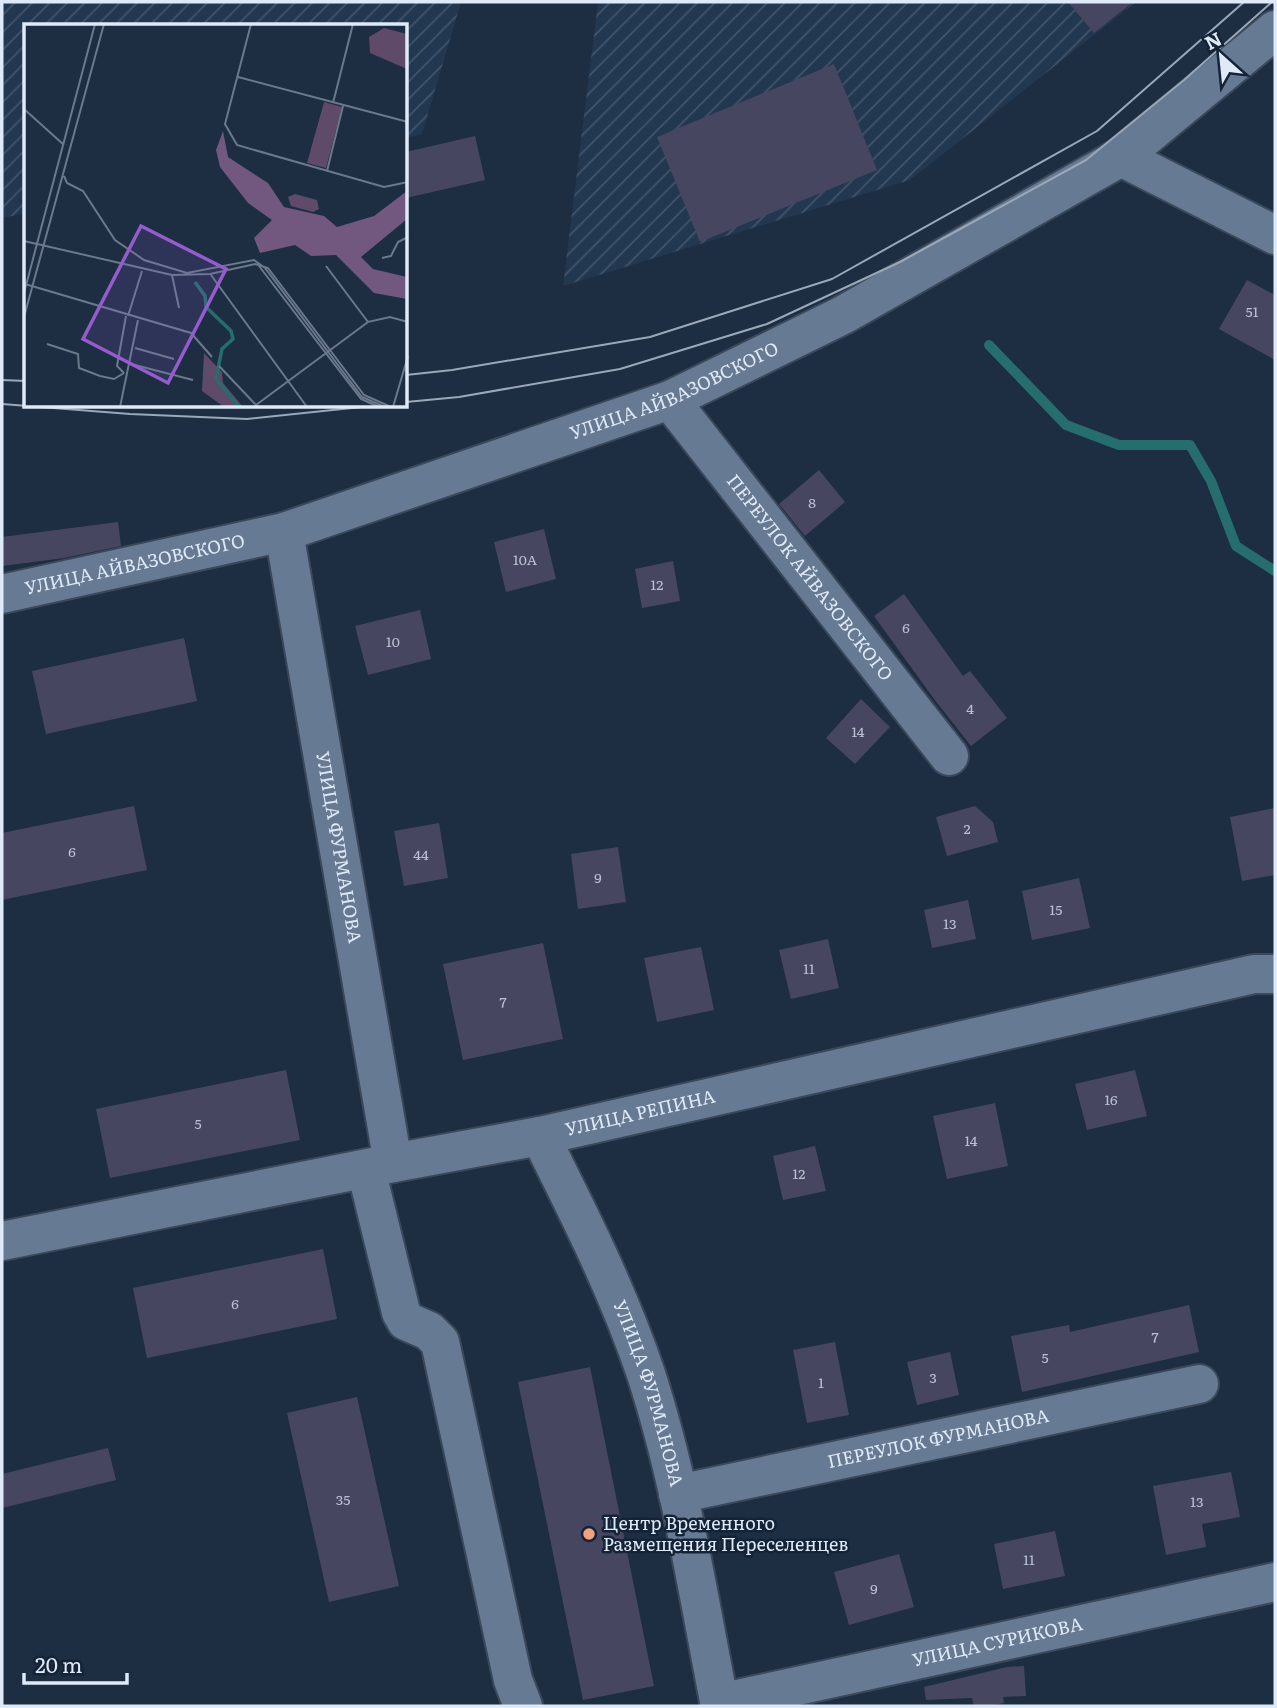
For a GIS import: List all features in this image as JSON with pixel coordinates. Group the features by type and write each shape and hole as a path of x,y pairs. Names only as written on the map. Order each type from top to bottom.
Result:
{"street":[{"name":"УЛИЦА АЙВАЗОВСКОГО","path":"2,594 284,532 670,400 843,316 1121,157 1275,30"},
{"path":"1121,157 1275,235"},
{"name":"ПЕРЕУЛОК АЙВАЗОВСКОГО","path":"670,400 949,756"},
{"name":"УЛИЦА ФУРМАНОВА","path":"284,532 401,1312 406,1321 429,1331 440,1342 513,1679 523,1706"},
{"name":"УЛИЦА РЕПИНА","path":"2,1241 540,1136 1254,974 1275,974"},
{"name":"УЛИЦА ФУРМАНОВА","path":"540,1136 598,1251 646,1374 678,1494 720,1704"},
{"name":"ПЕРЕУЛОК ФУРМАНОВА","path":"678,1494 1199,1384"},
{"name":"УЛИЦА СУРИКОВА","path":"720,1704 1275,1582"}],"shaded area":[{"path":"2,2 461,2 422,134 408,138 408,24 24,24 24,213 2,218"},
{"path":"598,2 1136,2 910,180 563,286"}],"building":[{"path":"1068,2 1133,2 1094,33"},
{"path":"834,64 877,170 700,242 657,137"},
{"path":"475,136 485,180 408,198 408,152"},
{"path":"1247,280 1275,295 1275,360 1219,329"},
{"path":"819,470 845,502 805,536 779,504"},
{"path":"118,522 121,546 64,558 2,566 2,537"},
{"path":"544,529 556,579 506,592 494,542"},
{"path":"673,561 680,601 642,608 635,569"},
{"path":"904,594 963,676 970,671 1007,718 971,746 874,616"},
{"path":"420,610 431,659 368,675 355,626"},
{"path":"184,638 197,701 46,734 32,671"},
{"path":"861,699 890,727 855,764 826,738"},
{"path":"134,806 147,870 2,900 2,833"},
{"path":"975,806 993,822 998,842 947,856 936,817"},
{"path":"1275,808 1275,875 1242,881 1230,817"},
{"path":"439,823 448,878 404,886 394,831"},
{"path":"618,847 626,902 578,909 571,854"},
{"path":"1079,878 1090,928 1032,940 1022,891"},
{"path":"968,900 976,939 932,948 924,910"},
{"path":"828,939 839,988 791,999 779,950"},
{"path":"543,943 563,1039 463,1060 443,964"},
{"path":"701,947 714,1010 657,1022 644,958"},
{"path":"286,1070 300,1140 110,1178 96,1109"},
{"path":"1135,1070 1147,1116 1087,1130 1075,1084"},
{"path":"995,1103 1008,1166 947,1179 933,1116"},
{"path":"815,1146 826,1191 783,1200 773,1156"},
{"path":"323,1249 337,1319 147,1358 133,1288"},
{"path":"1189,1305 1199,1352 1022,1392 1011,1336 1069,1325 1070,1332"},
{"path":"835,1342 849,1415 807,1423 793,1350"},
{"path":"950,1352 959,1395 917,1405 907,1362"},
{"path":"590,1367 654,1686 583,1700 518,1382"},
{"path":"357,1397 399,1586 329,1602 287,1413"},
{"path":"108,1448 116,1480 2,1508 2,1474"},
{"path":"1231,1472 1240,1517 1202,1524 1206,1547 1166,1555 1153,1486"},
{"path":"1055,1531 1065,1576 1003,1589 994,1544"},
{"path":"899,1554 914,1607 849,1625 834,1572"},
{"path":"1024,1666 1026,1696 1003,1697 1004,1703 988,1706 974,1706 972,1698 926,1700 924,1687 1007,1667"}],"waterway":[{"path":"989,345 1066,425 1119,445 1190,445 1211,481 1236,546 1275,571"}],"tram line":[{"path":"408,375 650,337 832,279 1097,131 1244,2"},
{"path":"408,402 459,397 620,369 767,324 900,262 1086,160 1184,80 1272,2"},
{"path":"2,380 24,381"},
{"path":"2,404 24,406"},
{"path":"53,408 247,419 352,408"}],"place":[{"name":"Центр Временного Размещения Переселенцев","path":"589,1534"}]}
